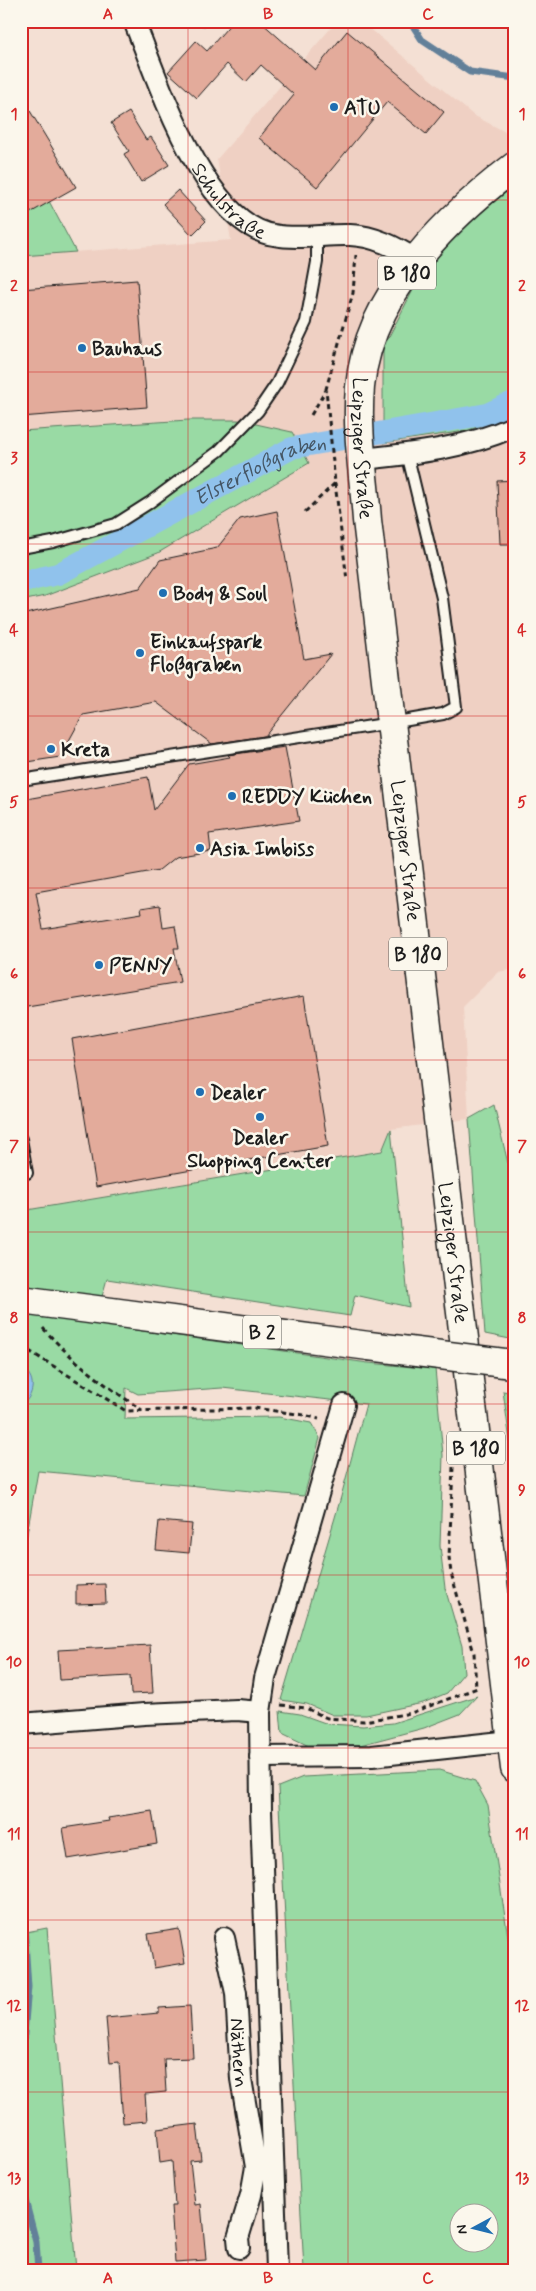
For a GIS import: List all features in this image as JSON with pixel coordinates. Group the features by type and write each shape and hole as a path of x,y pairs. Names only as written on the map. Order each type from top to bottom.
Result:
{"main road":[{"name":"Leipziger Straße","path":"515,166 478,194 457,215 416,260 387,304 368,346 360,388 359,416 391,723 515,1768"},
{"name":"B 2","path":"21,1300 513,1364"}],"street":[{"name":"Schulstraße","path":"134,21 178,128 206,181 229,209 249,226 274,235 358,236 393,245 416,260"},
{"path":"362,454 408,453 462,445 500,433 515,426"},
{"path":"277,2270 265,2168 260,1708 265,1678 344,1405"},
{"path":"21,1724 63,1719 260,1708"},
{"path":"260,1756 372,1756 513,1741"},
{"name":"Näthern","path":"224,1938 236,1993 241,2079 265,2168 251,2195 238,2238 239,2248"}],"lane":[{"path":"21,548 53,542 116,524 149,503 219,451 258,411 277,382 306,322 317,262 317,236"},
{"path":"21,780 391,723 443,714 456,706 442,598 408,453"},
{"path":"21,1139 26,1173"}],"path":[{"path":"311,415 326,389 354,293 358,236"},
{"path":"305,512 335,483 326,389"},
{"path":"40,1324 65,1352 109,1388 142,1410"},
{"path":"21,1346 126,1411 254,1408 304,1415 338,1425"},
{"path":"453,1459 449,1557 451,1573 474,1653 476,1688"},
{"path":"260,1708 306,1708 326,1718 364,1721 411,1714 476,1688 505,1685"}],"shaded area":[{"path":"337,21 361,21 473,115 515,137 515,185 506,191 413,290 383,348 382,409 383,442 510,417 515,414 515,969 498,972 463,1007 469,1119 391,1129 382,1151 21,1211 21,601 45,596 158,553 309,463 188,420 21,431 21,256 231,240 217,159"}],"green space":[{"path":"515,185 515,414 466,431 383,443 383,348 413,290 456,233"},
{"path":"41,186 76,252 21,256 21,197"},
{"path":"188,420 238,420 292,432 309,463 158,553 45,596 21,601 21,431"},
{"path":"494,1105 512,1180 515,1180 515,1340 485,1334 469,1119"},
{"path":"391,1129 409,1307 355,1295 350,1316 107,1279 94,1324 368,1363 435,1369 443,1455 440,1546 445,1588 462,1646 464,1673 447,1693 423,1703 366,1715 333,1715 307,1704 281,1700 339,1504 366,1404 222,1388 138,1394 126,1388 125,1419 279,1417 311,1423 320,1438 304,1496 38,1471 21,1568 21,1211 382,1151"},
{"path":"503,1391 515,1393 515,1477"},
{"path":"477,1696 460,1714 424,1728 360,1745 309,1746 282,1733 280,1711 300,1714 328,1724 363,1726 393,1723"},
{"path":"439,1770 475,1781 488,1805 515,1983 515,2270 304,2270 278,1787 303,1777"},
{"path":"47,1928 76,2270 21,2270 21,1933"}],"water":[{"path":"21,1367 30,1376 32,1386 29,1397 21,1406"}],"building":[{"name":"ATU","path":"233,21 260,21 315,70 347,31 444,112 426,134 387,102 317,187 259,138 294,95 261,65 246,82 227,64 197,98 168,72 196,41 207,51"},
{"path":"21,96 76,187 21,218"},
{"path":"129,112 146,140 151,137 169,165 141,182 124,154 129,151 111,123"},
{"path":"178,190 206,221 192,235 163,204"},
{"name":"Bauhaus","path":"137,280 147,407 21,417 21,289"},
{"path":"515,480 515,544 500,544 497,481"},
{"path":"277,511 304,659 331,654 265,736 212,744 156,702 83,715 60,757 21,763 21,615 140,588 160,560 217,548 240,519"},
{"path":"285,747 299,821 209,834 211,851 175,857 159,870 36,892 43,929 142,913 141,908 160,905 163,928 175,926 179,948 174,948 180,982 21,1008 21,800 148,777 154,810 189,764 230,757 228,755"},
{"name":"Dealer","path":"304,996 328,1146 96,1187 72,1039"},
{"path":"159,1521 192,1524 189,1553 156,1550"},
{"path":"105,1584 106,1603 76,1604 76,1585"},
{"path":"150,1645 153,1693 131,1694 130,1676 60,1680 58,1650"},
{"path":"152,1811 157,1844 68,1859 63,1828 109,1821 108,1818"},
{"path":"179,1929 185,1963 154,1968 148,1934"},
{"path":"190,2006 193,2058 164,2059 166,2092 145,2094 147,2121 123,2123 119,2062 110,2063 106,2018 159,2013 159,2008"},
{"path":"197,2124 201,2160 190,2161 195,2205 201,2204 206,2260 175,2262 171,2206 175,2206 172,2161 160,2163 157,2129"}],"waterway":[{"path":"192,21 205,23 208,21"},
{"path":"410,21 422,40 470,72 515,78"},
{"name":"Elsterfloßgraben","path":"21,582 58,574 292,448 487,414 515,401"},
{"path":"21,1880 28,1987 21,2069"},
{"path":"21,2185 36,2242 38,2270"}],"place":[{"name":"ATU","path":"334,107"},
{"name":"Bauhaus","path":"82,348"},
{"name":"Body & Soul","path":"163,593"},
{"name":"Einkaufspark Floßgraben","path":"140,653"},
{"name":"Kreta","path":"51,749"},
{"name":"REDDY Küchen","path":"232,796"},
{"name":"Asia Imbiss","path":"200,848"},
{"name":"PENNY","path":"99,965"},
{"name":"Dealer","path":"200,1092"},
{"name":"Dealer Shopping Center","path":"260,1117"}]}
